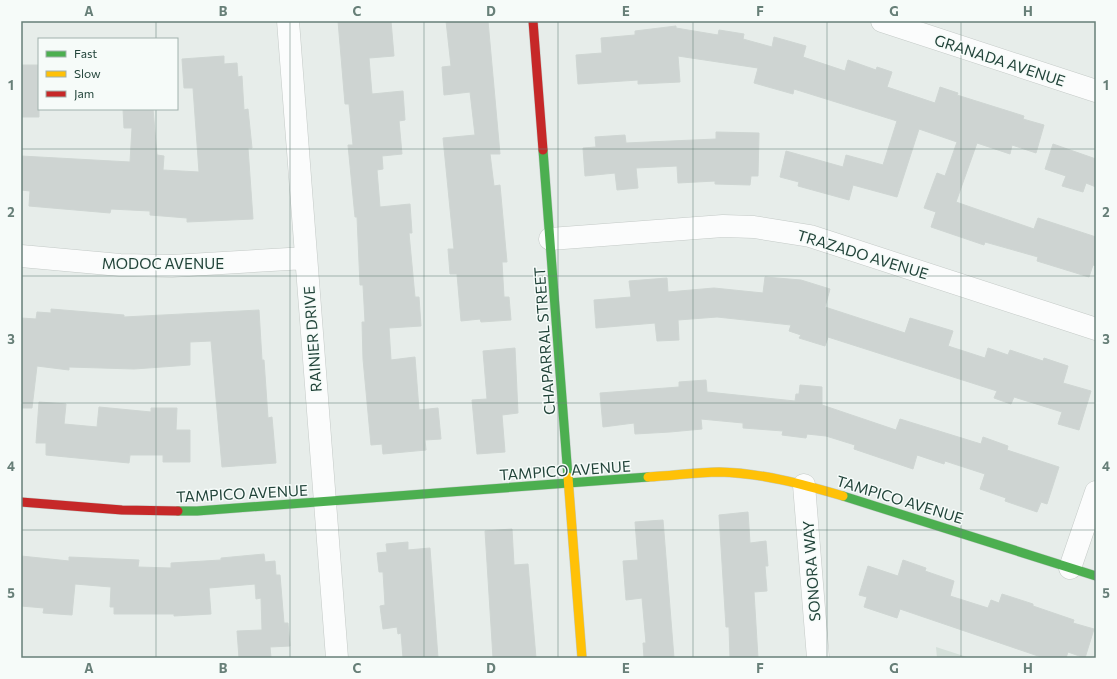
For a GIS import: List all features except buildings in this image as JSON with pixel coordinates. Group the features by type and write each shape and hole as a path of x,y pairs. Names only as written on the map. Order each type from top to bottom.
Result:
{"street":[{"name":"RAINIER DRIVE","path":"288,21 337,658"},
{"name":"CHAPARRAL STREET","path":"533,21 582,658"},
{"name":"GRANADA AVENUE","path":"882,21 1096,91"},
{"name":"TRAZADO AVENUE","path":"550,239 723,226 782,230 810,236 1096,329"},
{"name":"MODOC AVENUE","path":"21,256 120,264 172,266 306,258"},
{"name":"TAMPICO AVENUE","path":"21,502 160,511 226,510 718,472 769,476 804,485 1096,576"},
{"name":"SONORA WAY","path":"804,485 818,658"},
{"path":"1070,568 1096,492"}],"shaded area":[{"path":"936,647 970,658 937,658"}],"traffic: fast":[{"path":"543,150 568,477"},
{"path":"178,511 197,511 648,477"},
{"path":"843,496 1096,576"}],"traffic: slow":[{"path":"648,477 710,472 751,474 812,487 843,496"},
{"path":"568,477 582,658"}],"traffic: jam":[{"path":"533,21 543,150"},
{"path":"21,502 122,510 178,511"}]}
